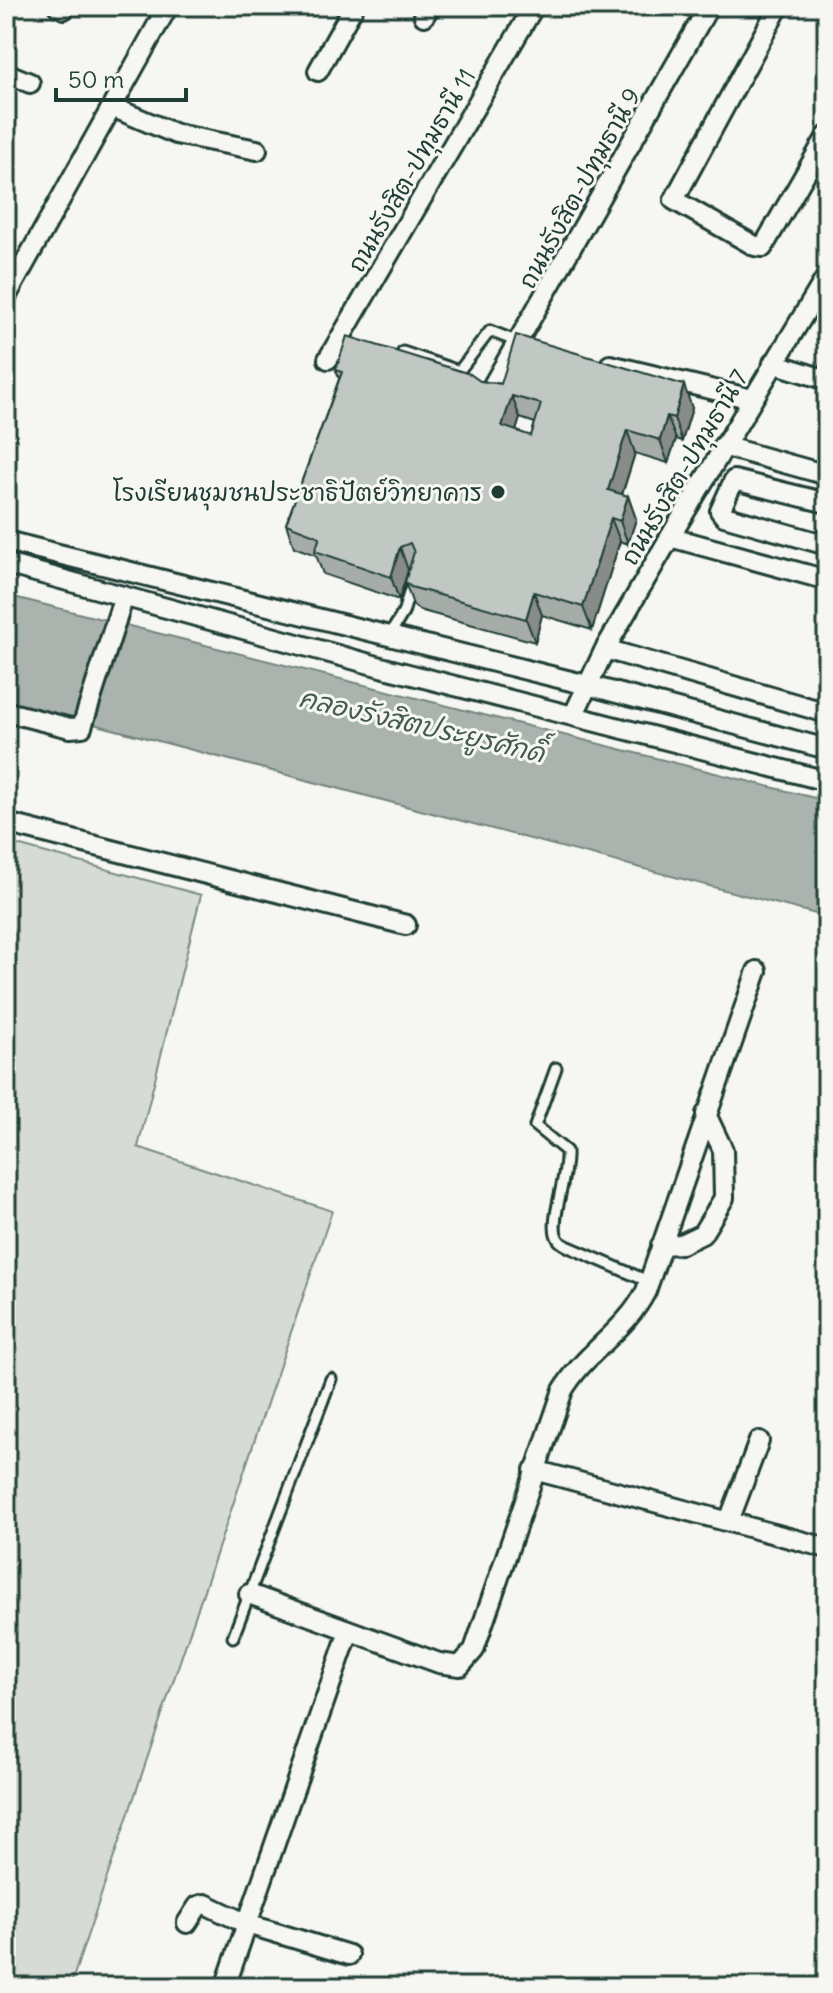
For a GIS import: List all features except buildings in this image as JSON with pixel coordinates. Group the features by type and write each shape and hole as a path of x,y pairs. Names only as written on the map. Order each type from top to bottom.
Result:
{"street":[{"path":"6,297 168,6"},
{"path":"318,71 354,6"},
{"name":"ถนนรังสิต-ปทุมธานี 11","path":"328,359 534,6"},
{"name":"ถนนรังสิต-ปทุมธานี 9","path":"489,392 525,344 709,6"},
{"path":"779,6 727,96 674,200 755,246 763,247 827,136"},
{"path":"6,73 30,83"},
{"path":"112,107 176,134 257,150"},
{"name":"ถนนรังสิต-ปทุมธานี 7","path":"573,716 605,649 723,446 827,276"},
{"path":"591,360 752,399"},
{"path":"773,363 827,380"},
{"path":"723,446 827,475"},
{"path":"827,503 734,480 720,511 724,516 827,545"},
{"path":"670,537 827,580"},
{"path":"6,541 587,685 827,749"},
{"path":"6,564 121,604 827,781"},
{"path":"11,713 79,728 121,604"},
{"path":"605,649 827,713"},
{"path":"6,823 406,925"},
{"path":"249,1594 439,1663 460,1666 474,1650 563,1390 575,1370 627,1323 650,1282 757,971"},
{"path":"661,1245 681,1244 702,1234 724,1198 723,1150 706,1114"},
{"path":"729,1521 759,1441"},
{"path":"534,1470 827,1548"},
{"path":"225,1987 349,1631"},
{"path":"187,1923 198,1906 205,1904 247,1924 349,1955"}],"lane":[{"path":"403,352 459,371 490,331 525,344"},
{"path":"388,637 403,613 415,573"},
{"path":"556,1068 535,1126 566,1151 565,1184 555,1232 559,1241 569,1247 650,1282"},
{"path":"233,1637 331,1379"}],"shaded area":[{"path":"6,842 201,895 138,1147 332,1211 70,1987 6,1987"}],"water":[{"name":"คลองรังสิตประยูรศักดิ์","path":"6,595 827,801 827,917 6,701"}],"place":[{"name":"โรงเรียนชุมชนประชาธิปัตย์วิทยาคาร","path":"498,492"}]}
